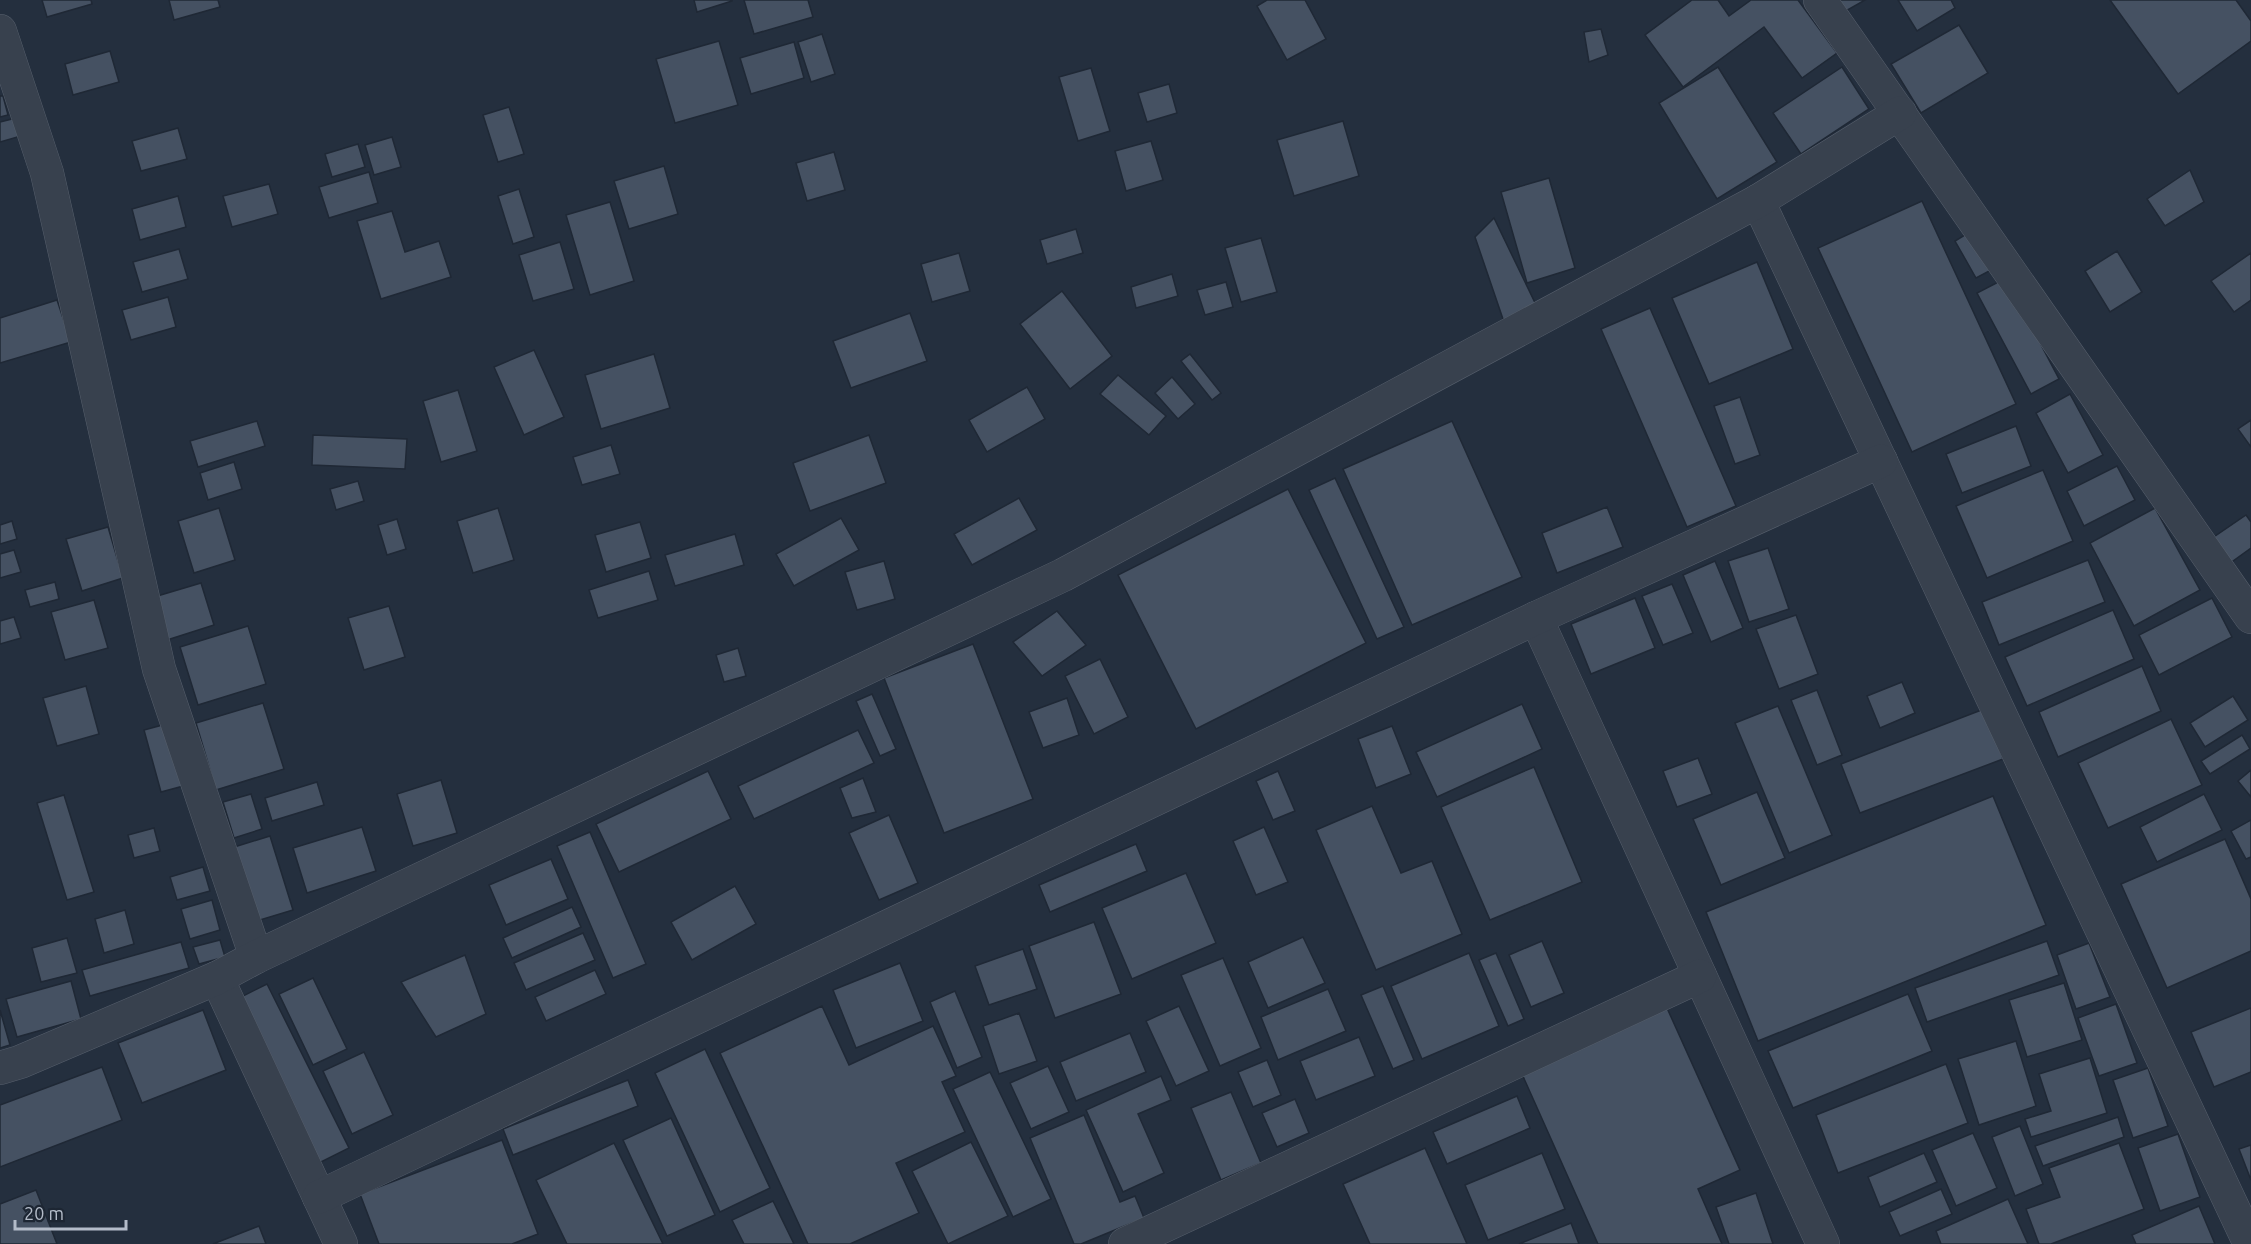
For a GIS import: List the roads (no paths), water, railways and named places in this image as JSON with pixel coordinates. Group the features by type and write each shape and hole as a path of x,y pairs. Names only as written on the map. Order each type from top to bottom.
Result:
{"street":[{"path":"1821,0 2251,617"},
{"path":"0,31 47,172 159,669 256,957"},
{"path":"0,1068 217,978 256,957 1063,575 1758,201 1900,113"},
{"path":"1758,201 2250,1244"},
{"path":"319,1197 1536,618 1881,462"},
{"path":"1536,618 1823,1244"},
{"path":"1125,1244 1700,976"},
{"path":"217,978 341,1244"}]}
